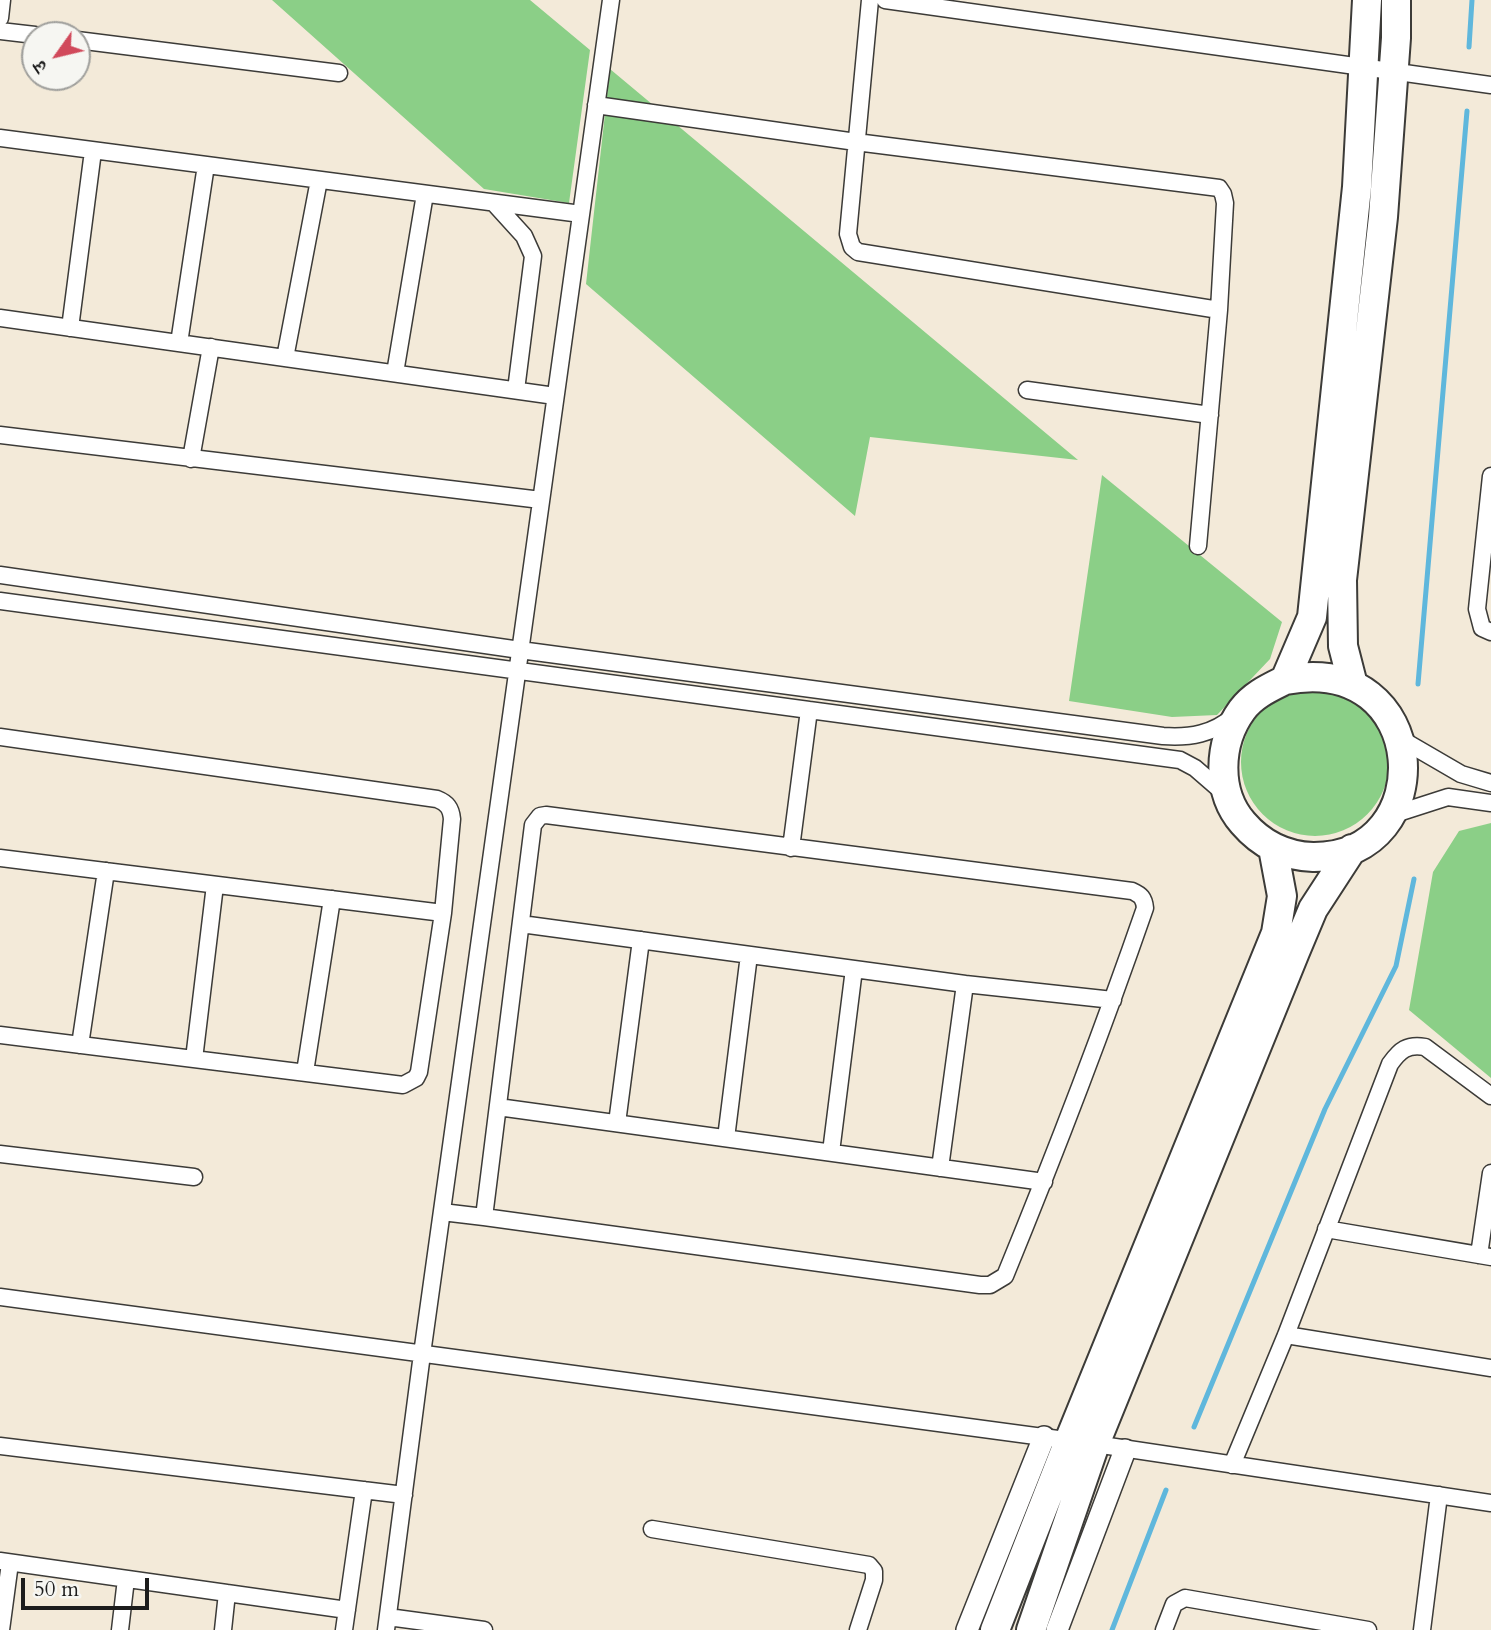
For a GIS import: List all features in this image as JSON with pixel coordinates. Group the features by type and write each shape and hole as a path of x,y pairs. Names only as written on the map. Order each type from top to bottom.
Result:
{"highway":[{"path":"1285,680 1312,617 1317,581 1357,187 1367,0"},
{"path":"1353,685 1343,646 1342,580 1383,218 1396,0"},
{"path":"1308,676 1331,677 1353,685 1373,698 1389,716 1399,738 1404,758 1399,798 1389,816 1373,835 1352,849 1326,857 1299,856 1273,848 1253,835 1238,817 1227,795 1222,765 1227,736 1242,709 1261,691 1285,680 1308,676"},
{"path":"995,1630 1069,1440 1276,933 1282,896 1273,848"},
{"path":"1031,1630 1069,1440 1313,909 1352,849"}],"street":[{"path":"0,18 2,0"},
{"path":"484,1630 387,1624 422,1354 611,0"},
{"path":"870,0 848,234 852,247 858,252 1219,310"},
{"path":"886,0 1491,85"},
{"path":"0,31 21,33"},
{"path":"91,42 340,73"},
{"path":"596,105 856,142 1219,188 1225,203 1219,310 1198,546"},
{"path":"0,138 581,214"},
{"path":"70,328 93,150"},
{"path":"178,342 206,165"},
{"path":"285,358 319,180"},
{"path":"395,373 425,194"},
{"path":"494,203 524,236 533,256 516,390"},
{"path":"0,318 555,396"},
{"path":"191,459 211,347"},
{"path":"1027,390 1210,415"},
{"path":"0,435 541,499"},
{"path":"1491,476 1488,527 1477,609 1482,628 1491,632"},
{"path":"0,575 520,650 1163,736 1197,736 1223,725 1242,709"},
{"path":"0,601 1180,760 1195,768 1227,795"},
{"path":"791,848 809,710"},
{"path":"0,737 436,799 445,802 451,809 452,819 443,913 416,1079 403,1085 0,1035"},
{"path":"1399,738 1461,774 1491,783"},
{"path":"1389,816 1448,797 1491,803"},
{"path":"442,1212 990,1285 1005,1276 1044,1182 1145,908 1140,894 540,816 533,825 484,1217"},
{"path":"0,858 443,913"},
{"path":"80,1045 106,872"},
{"path":"194,1059 215,885"},
{"path":"305,1072 332,899"},
{"path":"521,924 965,984 1113,1000"},
{"path":"617,1123 641,940"},
{"path":"726,1138 749,955"},
{"path":"831,1152 854,969"},
{"path":"940,1168 965,984"},
{"path":"1232,1465 1286,1335 1390,1064 1403,1048 1413,1045 1424,1047 1491,1096"},
{"path":"498,1107 1044,1182"},
{"path":"0,1154 194,1177"},
{"path":"1326,1230 1485,1256 1491,1173"},
{"path":"0,1297 1069,1440 1491,1503"},
{"path":"1286,1335 1491,1368"},
{"path":"967,1630 1069,1440"},
{"path":"0,1447 404,1495"},
{"path":"1057,1630 1125,1450"},
{"path":"344,1630 364,1490"},
{"path":"1422,1630 1439,1495"},
{"path":"652,1529 869,1565 874,1572 874,1580 858,1630"},
{"path":"1,1630 5,1562 347,1610"},
{"path":"120,1630 127,1579"},
{"path":"223,1630 227,1593"},
{"path":"1164,1630 1174,1604 1185,1598 1368,1630"}],"green space":[{"path":"272,0 530,0 590,50 569,203 484,189"},
{"path":"610,69 1078,460 870,437 855,516 586,284"},
{"path":"1102,475 1282,622 1270,659 1217,715 1172,717 1069,701"},
{"path":"1315,688 1343,694 1356,700 1367,710 1377,721 1383,734 1389,762 1383,790 1377,803 1367,814 1356,824 1343,830 1315,836 1287,830 1274,824 1263,814 1253,803 1247,790 1241,762 1247,734 1253,721 1263,710 1274,700 1287,694"},
{"path":"1491,823 1491,1078 1409,1010 1433,872 1459,831"}],"waterway":[{"path":"1469,47 1472,0"},
{"path":"1418,684 1467,111"},
{"path":"1194,1427 1325,1109 1396,966 1414,879"},
{"path":"1112,1630 1166,1490"}]}
